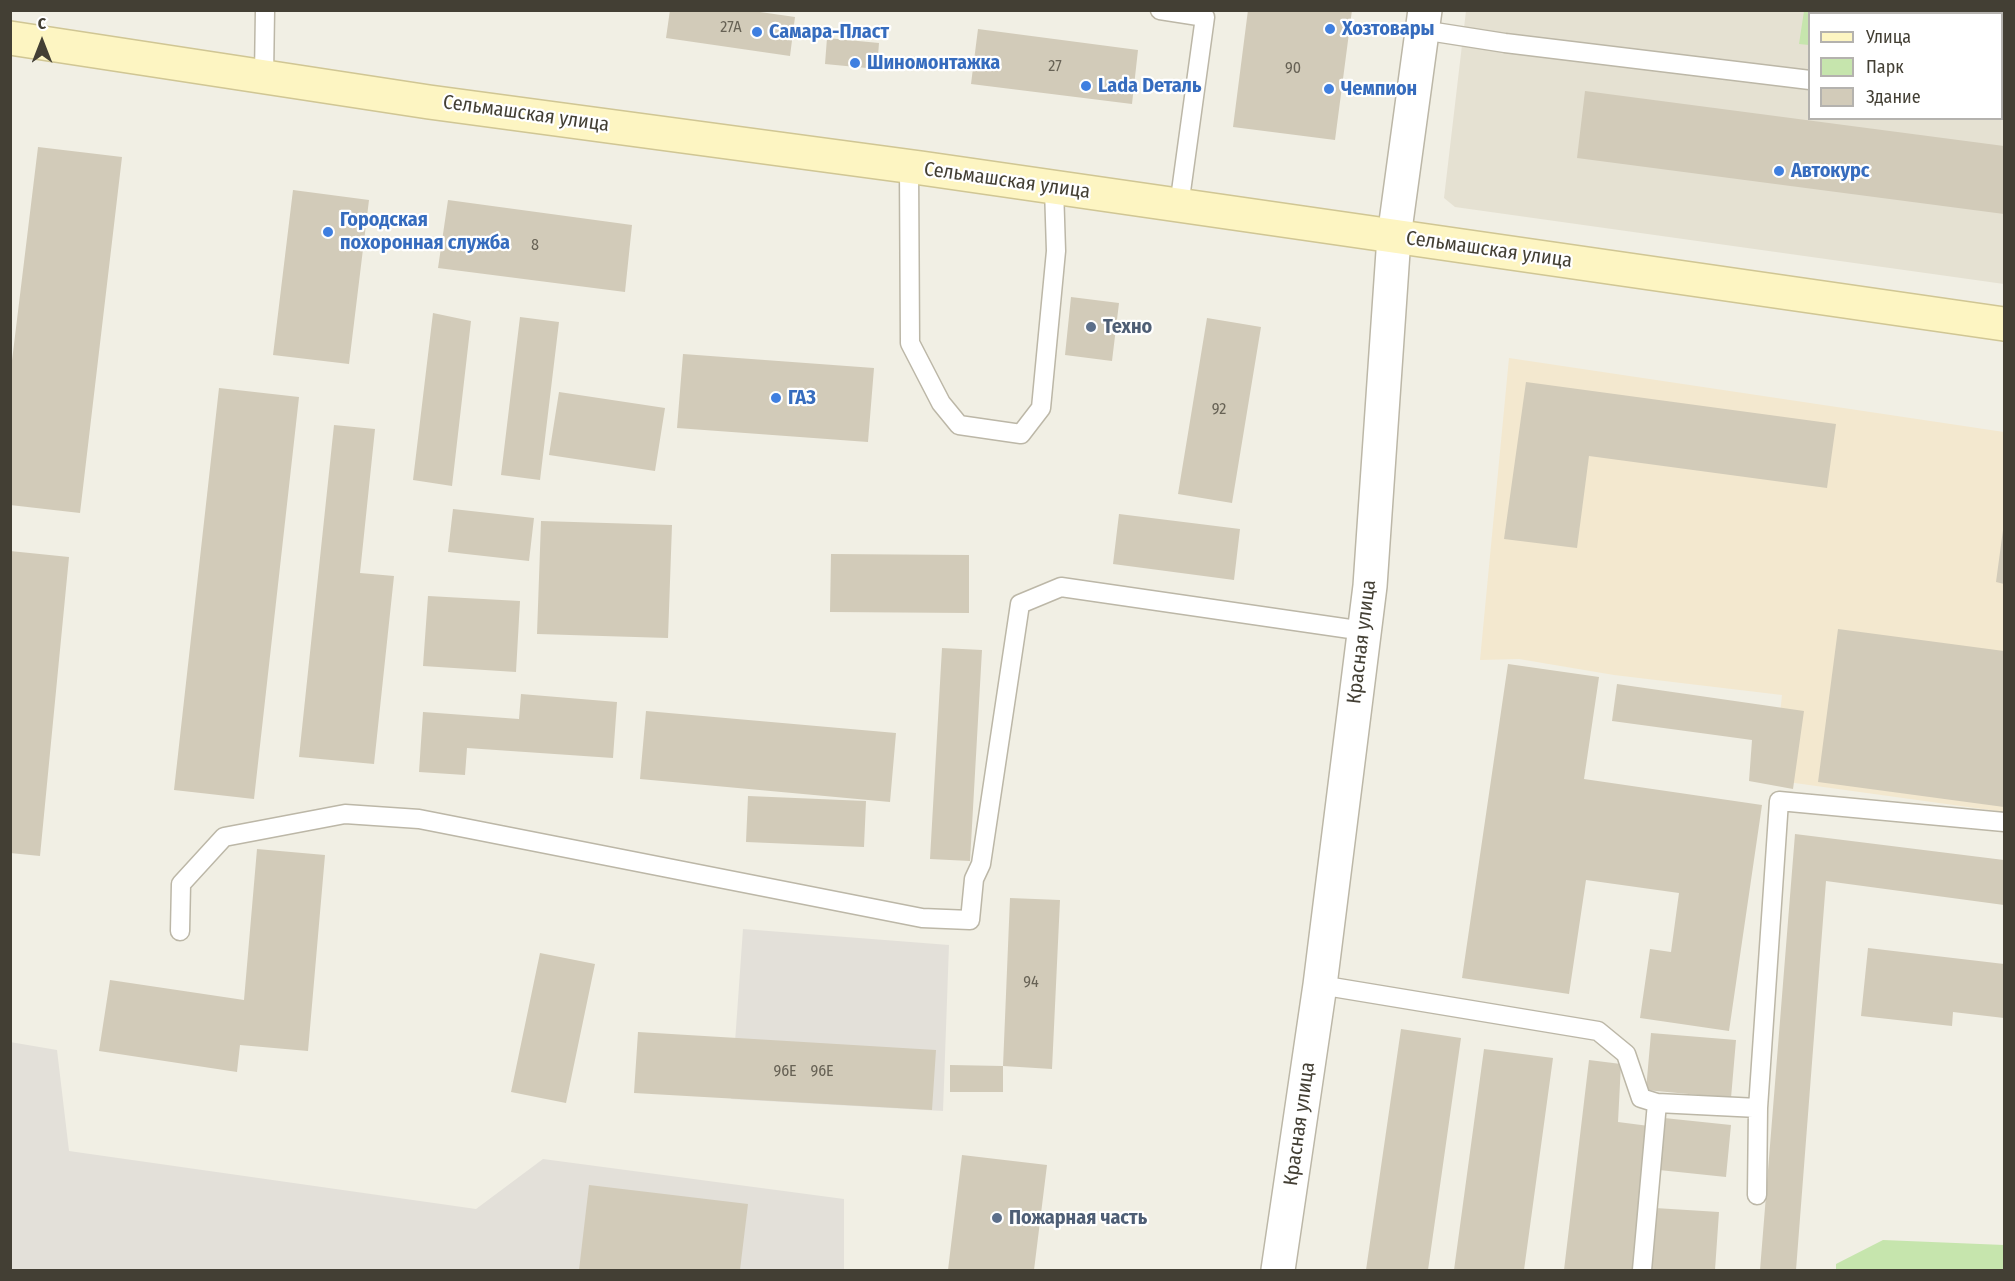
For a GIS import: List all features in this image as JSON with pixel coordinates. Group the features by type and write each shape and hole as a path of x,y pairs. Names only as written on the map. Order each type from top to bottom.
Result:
{"main road":[{"name":"Сельмашская улица","path":"10,38 2004,324"}],"street":[{"name":"Красная улица","path":"1278,1270 1320,985 1370,586 1394,237 1423,20"}],"lane":[{"path":"264,76 265,10"},
{"path":"1160,10 1205,17 1179,206"},
{"path":"1423,20 1505,43 1808,80"},
{"path":"909,168 910,343 941,403 959,425 1021,434 1041,408 1056,251 1054,188"},
{"path":"180,931 181,884 224,837 345,814 419,819 922,918 970,920 974,879 981,864 1020,604 1061,587 1364,631"},
{"path":"1757,1196 1758,1108 1779,801 2004,822"},
{"path":"1320,985 1598,1031 1626,1054 1641,1098 1657,1104 1758,1108"},
{"path":"1642,1270 1657,1104"}],"shaded area":[{"path":"1466,11 2004,11 2004,284 1455,207 1444,198"},
{"path":"1509,358 2004,432 2004,812 1773,780 1782,695 1614,675 1519,659 1480,660"},
{"path":"743,929 949,945 943,1111 731,1099"},
{"path":"10,1042 57,1050 69,1151 476,1209 543,1159 844,1199 844,1270 11,1270"}],"green space":[{"path":"1804,11 1915,11 1808,12 1808,45 1799,44"},
{"path":"1883,1240 2004,1245 2004,1270 1836,1270 1836,1264"}],"building":[{"path":"670,10 746,10 795,17 790,56 666,38"},
{"path":"1248,10 1352,10 1335,140 1233,127"},
{"path":"978,29 1138,50 1132,104 971,84"},
{"path":"827,38 879,43 877,69 825,64"},
{"path":"1585,91 2004,146 2004,214 1577,158"},
{"path":"38,147 122,157 80,513 10,505 10,377"},
{"path":"293,190 369,200 349,364 273,355"},
{"path":"448,200 632,225 625,292 438,268"},
{"path":"1071,297 1119,303 1112,361 1065,355"},
{"path":"433,313 471,321 452,486 413,480"},
{"path":"520,317 559,322 540,480 501,475"},
{"path":"1207,318 1261,327 1232,503 1178,494"},
{"name":"ГАЗ","path":"683,354 874,368 868,442 677,428"},
{"path":"1526,382 1836,424 1827,488 1589,456 1577,548 1504,539"},
{"path":"219,388 299,397 254,799 174,790"},
{"path":"559,392 665,408 655,471 549,455"},
{"path":"334,425 375,429 360,573 394,576 374,764 299,757"},
{"path":"453,509 534,518 529,561 448,552"},
{"path":"1119,514 1240,529 1234,580 1113,564"},
{"path":"541,521 672,525 668,638 537,634"},
{"path":"2004,531 2004,584 1996,582"},
{"path":"10,551 69,557 40,856 10,853"},
{"path":"831,554 969,555 969,613 830,612"},
{"path":"428,596 520,601 516,672 423,666"},
{"path":"1838,629 2004,651 2004,807 1818,782"},
{"path":"942,648 982,650 970,861 930,859"},
{"path":"1508,664 1599,677 1584,779 1762,805 1729,1031 1640,1018 1650,949 1671,952 1679,893 1586,880 1569,994 1462,978"},
{"path":"1617,684 1804,711 1793,789 1749,781 1752,740 1612,721"},
{"path":"521,694 617,702 613,758 467,748 465,775 419,772 423,712 519,719"},
{"path":"646,711 896,733 890,802 640,779"},
{"path":"748,796 866,801 864,847 746,842"},
{"path":"1795,834 2004,860 2004,905 1826,881 1796,1270 1760,1270"},
{"path":"257,849 325,855 308,1051 240,1045 237,1072 99,1051 110,980 244,1000"},
{"path":"1010,898 1060,900 1052,1069 1003,1066"},
{"path":"1868,948 2004,964 2004,1018 1953,1012 1952,1026 1861,1016"},
{"path":"540,953 595,964 566,1103 511,1092"},
{"path":"1401,1029 1461,1038 1428,1270 1366,1270"},
{"path":"638,1032 936,1050 932,1110 634,1093"},
{"path":"1651,1033 1736,1040 1731,1098 1646,1090"},
{"path":"1484,1049 1553,1058 1524,1270 1454,1270"},
{"path":"1589,1060 1621,1064 1618,1122 1649,1126 1632,1270 1564,1270"},
{"path":"950,1065 1003,1066 1003,1092 950,1092"},
{"path":"1664,1118 1731,1125 1726,1177 1659,1170"},
{"name":"Пожарная часть","path":"962,1155 1047,1165 1034,1270 948,1270"},
{"path":"589,1185 748,1204 740,1270 579,1270"},
{"path":"1655,1208 1719,1212 1715,1270 1651,1270"}],"place":[{"name":"Хозтовары","path":"1330,29"},
{"name":"Самара-Пласт","path":"757,32"},
{"name":"Шиномонтажка","path":"855,63"},
{"name":"Lada Dеталь","path":"1086,86"},
{"name":"Чемпион","path":"1329,89"},
{"name":"Автокурс","path":"1779,171"},
{"name":"Городская похоронная служба","path":"328,232"},
{"name":"Техно","path":"1091,327"},
{"name":"ГАЗ","path":"776,398"},
{"name":"Пожарная часть","path":"997,1218"}]}
